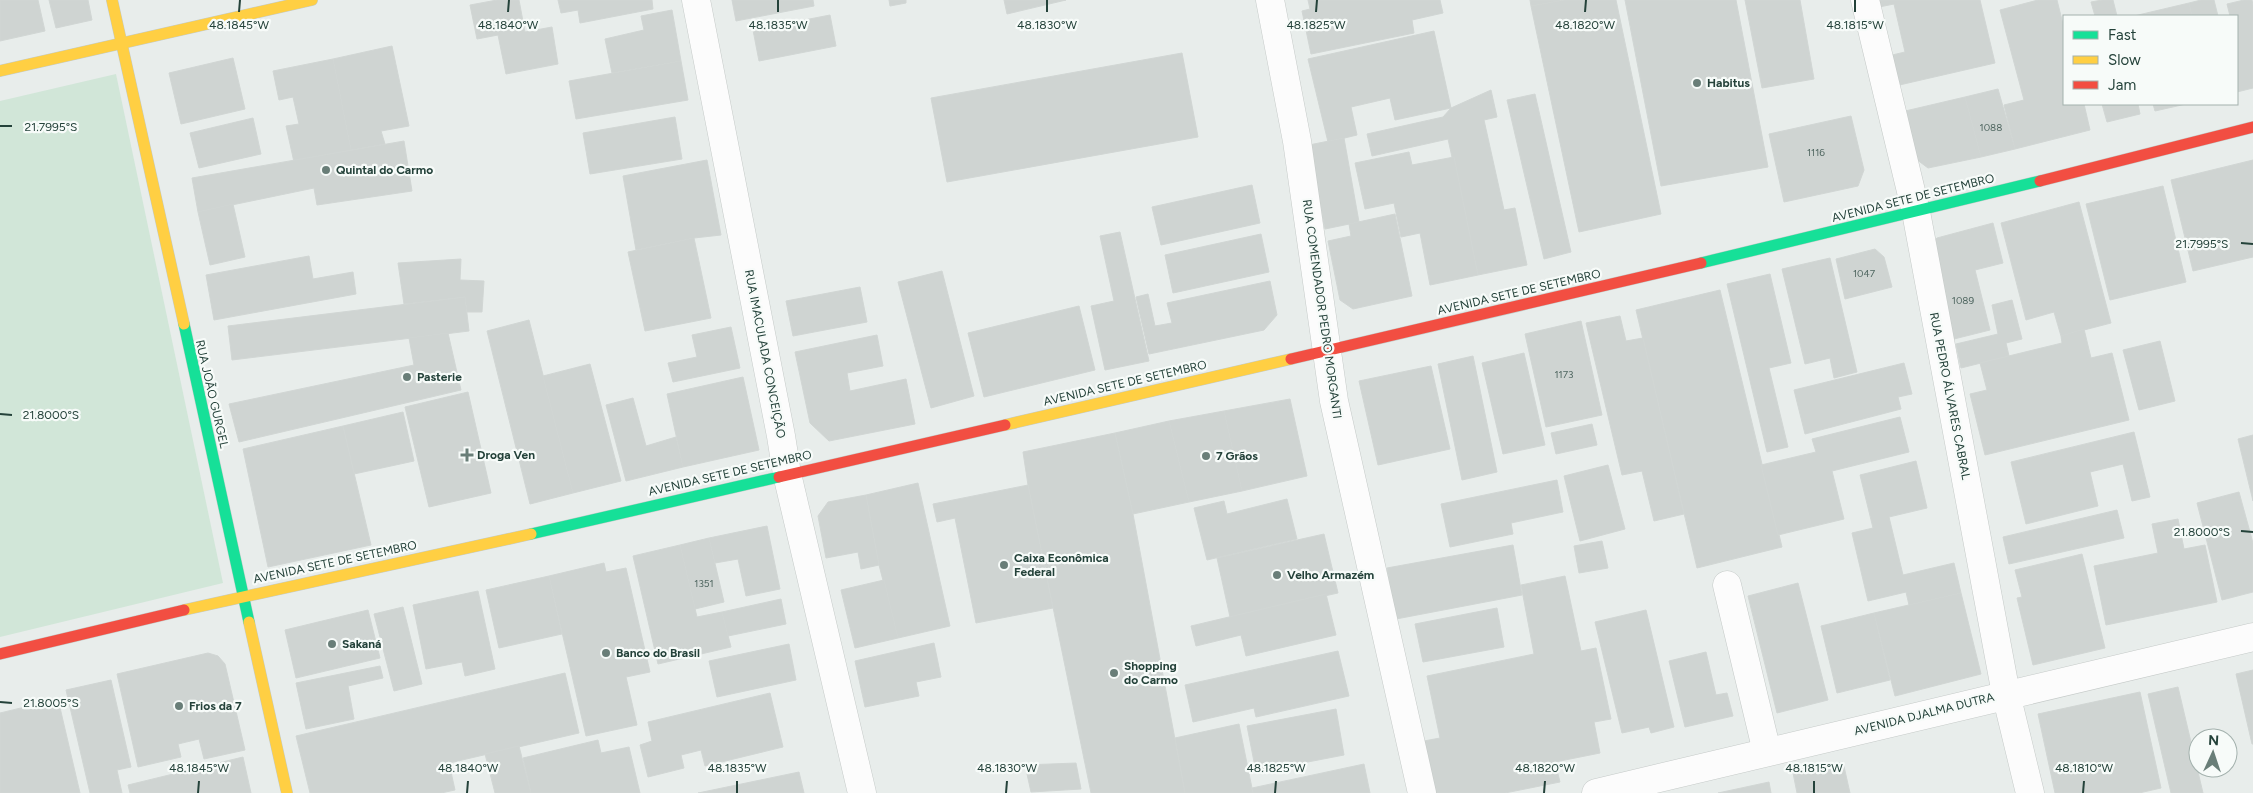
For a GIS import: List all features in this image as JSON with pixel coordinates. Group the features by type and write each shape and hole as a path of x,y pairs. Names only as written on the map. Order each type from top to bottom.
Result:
{"street":[{"name":"RUA JOÃO GURGEL","path":"112,0 287,793"},
{"path":"0,71 312,0"},
{"name":"RUA IMACULADA CONCEIÇÃO","path":"696,0 787,474 862,793"},
{"name":"RUA COMENDADOR PEDRO MORGANTI","path":"1270,0 1298,141 1334,402 1422,793"},
{"name":"RUA PEDRO ÁLVARES CABRAL","path":"1865,0 1916,212 2006,694 2030,793"},
{"name":"AVENIDA SETE DE SETEMBRO","path":"0,654 243,596 520,536 1327,351 1916,212 2253,127"},
{"path":"1727,585 1767,752"},
{"name":"AVENIDA DJALMA DUTRA","path":"1596,793 2006,694 2253,637"}],"green space":[{"path":"116,74 223,583 0,637 0,101"}],"building":[{"path":"0,0 38,0 45,31 0,41"},
{"path":"49,0 88,0 92,20 56,28"},
{"path":"497,0 519,0 525,32 552,27 558,64 506,74 498,35 477,39 470,5"},
{"path":"558,0 652,0 653,9 580,23 578,10 561,13"},
{"path":"732,0 813,0 814,6 736,21"},
{"path":"889,0 906,0 906,3 890,6"},
{"path":"1004,0 1066,0 1007,14"},
{"path":"1308,0 1440,0 1443,13 1412,20 1414,33 1311,54 1302,11 1310,9"},
{"path":"1530,0 1559,0 1560,1 1531,6"},
{"path":"1564,0 1616,0 1661,214 1579,232 1531,6"},
{"name":"Habitus","path":"1625,0 1736,0 1768,167 1661,186"},
{"path":"1745,0 1800,0 1814,79 1762,88"},
{"path":"1877,0 1980,0 1995,63 1895,86 1888,56 1905,52 1894,4 1879,7"},
{"path":"2038,0 2057,0 2063,24 2063,105 2084,105 2090,130 2015,149 2004,105 2024,100 2000,10"},
{"path":"2113,0 2117,15 2095,15 2091,2"},
{"path":"2201,0 2214,0 2218,15 2192,15 2189,3"},
{"path":"2252,0 2253,5 2253,88 2238,92 2238,15 2230,15 2227,4"},
{"path":"2189,3 2192,15 2138,15"},
{"path":"672,10 681,61 612,73 605,39 644,30 641,16"},
{"path":"830,15 836,46 759,61 753,30"},
{"path":"1434,31 1451,108 1395,120 1390,98 1351,107 1357,135 1328,142 1308,59"},
{"path":"392,46 409,126 381,131 385,144 351,150 333,59"},
{"path":"1182,53 1198,137 947,182 931,98"},
{"path":"233,58 245,109 181,124 169,73"},
{"path":"333,59 351,150 294,162 286,126 299,124 293,97 279,100 273,71"},
{"path":"681,61 688,100 576,119 569,81"},
{"path":"1998,89 2015,149 1981,157 1965,97"},
{"path":"1491,90 1497,117 1484,120 1504,210 1515,208 1527,265 1478,275 1448,139 1372,156 1367,134 1443,117 1451,108"},
{"path":"1535,94 1571,252 1544,259 1507,100"},
{"path":"1965,97 1981,157 1928,168 1912,156 1901,112"},
{"path":"2102,105 2138,105 2140,114 2107,122"},
{"path":"2153,105 2182,105 2155,111"},
{"path":"1851,116 1864,170 1858,186 1784,202 1769,134"},
{"path":"675,117 682,159 590,174 583,133"},
{"path":"253,118 261,154 199,168 190,133"},
{"path":"1344,138 1359,222 1325,229 1309,145"},
{"name":"Quintal do Carmo","path":"404,141 412,191 317,205 314,188 198,212 192,178"},
{"path":"1409,152 1412,165 1454,157 1478,275 1430,285 1420,233 1401,237 1394,203 1365,209 1355,163"},
{"path":"707,160 721,235 694,238 636,250 623,176"},
{"path":"2253,160 2253,257 2193,271 2171,180"},
{"path":"1252,185 1260,223 1161,245 1152,207"},
{"path":"2163,186 2186,282 2110,300 2086,204"},
{"path":"2079,202 2111,323 2061,336 2054,312 2026,320 2001,223"},
{"path":"233,204 245,257 210,265 198,212"},
{"path":"1395,214 1412,296 1353,309 1340,300 1328,241 1351,236 1349,224"},
{"path":"1993,223 2003,263 1975,270 1990,330 1954,339 1930,245 1937,238"},
{"path":"1120,232 1149,361 1105,370 1091,306 1114,301 1100,236"},
{"path":"1261,234 1269,272 1173,293 1165,255"},
{"path":"694,238 711,318 645,331 628,252"},
{"path":"1875,249 1884,257 1892,287 1845,299 1836,259"},
{"path":"309,256 313,279 353,272 356,294 214,320 206,275"},
{"path":"1830,258 1857,372 1834,378 1830,358 1805,364 1782,269"},
{"path":"461,259 460,280 484,281 482,312 467,312 465,297 404,304 398,263"},
{"path":"942,271 974,396 931,408 898,282"},
{"path":"1770,274 1791,363 1769,368 1788,447 1767,452 1727,284"},
{"path":"1270,281 1277,315 1264,330 1149,354 1136,297 1148,294 1155,326 1172,323 1167,303"},
{"path":"860,287 867,322 793,336 786,301"},
{"path":"1720,290 1782,547 1697,568 1636,310"},
{"path":"465,297 469,331 232,360 228,326"},
{"path":"2012,300 2022,339 2006,343 2009,356 1961,368 1956,344 1998,334 1992,305"},
{"path":"1079,306 1095,370 984,397 968,333"},
{"path":"1620,316 1626,341 1643,338 1684,514 1654,521 1642,471 1622,475 1586,323"},
{"path":"529,320 573,493 530,504 487,331"},
{"path":"1581,321 1602,415 1546,427 1525,334"},
{"path":"731,327 740,368 673,382 668,363 697,357 692,335"},
{"path":"2084,329 2091,358 2112,353 2129,420 1985,455 1970,394 1987,390 1980,363 2062,343 2061,336"},
{"name":"Pasterie","path":"448,333 461,390 239,442 229,404 414,365 409,338"},
{"path":"877,335 883,366 847,373 850,391 906,379 915,424 829,441 810,423 795,352"},
{"path":"2160,341 2175,401 2139,410 2123,350"},
{"path":"1524,353 1545,445 1503,454 1482,363"},
{"path":"1473,356 1497,472 1462,480 1438,364"},
{"path":"1904,363 1912,394 1898,397 1901,409 1805,434 1794,390"},
{"path":"590,364 621,481 573,493 543,376"},
{"path":"1431,366 1450,449 1378,465 1359,381"},
{"path":"743,377 759,450 683,467 667,394"},
{"path":"468,392 491,493 429,507 405,407"},
{"path":"633,398 646,446 676,437 683,467 626,481 606,405"},
{"path":"1290,399 1307,476 1242,491 1224,411"},
{"name":"7 Grãos","path":"1224,411 1242,491 1189,502 1169,421"},
{"path":"403,412 414,461 354,474 343,426"},
{"path":"1900,417 1909,452 1832,471 1844,519 1778,535 1761,465 1816,452 1812,439"},
{"path":"1169,421 1189,502 1133,514 1115,433"},
{"path":"1592,424 1597,445 1556,454 1551,433"},
{"path":"343,426 371,545 268,567 243,449"},
{"path":"2134,432 2150,497 2132,501 2123,464 2090,472 2098,506 2026,524 2011,462"},
{"name":"Shopping do Carmo","path":"1115,433 1133,514 1185,793 1091,793 1028,485 1023,452"},
{"path":"2253,435 2253,501 2238,439"},
{"path":"1916,461 1927,508 1889,517 1903,575 1954,563 1961,593 1909,605 1906,592 1868,601 1852,533 1873,528 1860,475"},
{"path":"1608,465 1625,529 1580,541 1564,476"},
{"path":"1557,480 1563,512 1511,523 1513,534 1450,547 1441,504"},
{"path":"918,483 950,626 898,638 879,565 866,495"},
{"name":"Caixa Econômica Federal","path":"1028,485 1053,608 976,623 955,518 937,522 933,504"},
{"path":"2239,492 2253,543 2253,592 2222,600 2197,503"},
{"path":"866,495 879,565 861,569 858,552 826,558 818,516 828,502"},
{"path":"1287,499 1297,539 1207,560 1194,508 1224,501 1227,514"},
{"path":"2117,510 2124,538 2009,564 2003,537"},
{"path":"2178,519 2184,549 2205,545 2217,602 2106,625 2094,566 2158,553 2152,524"},
{"path":"767,526 780,589 746,596 738,559 715,563 709,538"},
{"name":"Velho Armazém","path":"1324,534 1338,593 1230,617 1217,558"},
{"path":"709,538 724,602 695,609 680,545"},
{"path":"1602,541 1608,568 1579,573 1574,546"},
{"path":"680,545 697,617 722,612 731,647 658,664 633,556"},
{"path":"1513,545 1522,595 1396,619 1387,568"},
{"path":"2082,554 2105,648 2033,665 2017,598 2022,597 2015,570"},
{"name":"Banco do Brasil","path":"604,563 606,572 626,568 650,672 626,677 637,725 586,736 549,576"},
{"path":"549,576 562,634 499,648 486,590"},
{"path":"1565,576 1581,651 1596,648 1611,719 1594,722 1600,753 1555,762 1560,782 1505,793 1435,793 1424,741 1440,738 1427,676 1534,654 1521,585"},
{"path":"884,580 898,638 855,648 841,590"},
{"path":"1798,583 1828,700 1777,713 1748,596"},
{"path":"478,591 495,669 465,676 462,662 426,669 413,605"},
{"path":"1961,593 1981,674 1895,696 1874,613"},
{"path":"1326,594 1336,635 1246,656 1241,635 1196,646 1191,626"},
{"path":"781,599 786,624 728,636 722,612"},
{"path":"403,607 422,684 394,691 374,614"},
{"path":"1497,608 1504,647 1423,662 1415,624"},
{"name":"Sakaná","path":"368,610 380,658 296,678 285,630"},
{"path":"1646,610 1674,727 1651,733 1649,727 1622,733 1595,622"},
{"path":"1874,613 1890,680 1837,693 1821,626"},
{"path":"934,643 941,677 916,682 919,696 865,707 855,661"},
{"path":"789,644 796,680 717,697 709,661"},
{"path":"1338,651 1349,696 1256,717 1254,708 1193,722 1185,685"},
{"path":"1706,652 1716,695 1727,693 1733,716 1685,727 1669,661"},
{"name":"Frios da 7","path":"208,653 218,656 225,664 245,750 204,759 199,739 178,744 181,757 138,767 117,674"},
{"path":"380,666 383,678 348,686 354,719 306,729 296,683"},
{"path":"2253,670 2253,744 2252,744 2236,674"},
{"path":"565,673 579,733 449,763 455,790 441,793 310,793 296,736"},
{"path":"111,680 131,767 117,770 122,793 90,793 66,690"},
{"path":"2178,687 2188,729 2188,778 2199,778 2203,793 2171,793 2148,694"},
{"path":"2140,692 2161,788 2139,793 2055,793 2038,714"},
{"path":"770,693 783,747 705,766 701,750 681,755 684,768 648,777 640,745 652,741 648,722"},
{"path":"58,699 80,793 0,793 0,713"},
{"path":"1336,709 1344,755 1256,772 1247,726"},
{"path":"1239,724 1253,793 1185,793 1175,738"},
{"path":"598,740 601,753 629,747 640,793 531,793 523,758"},
{"path":"519,746 531,793 495,793 485,754"},
{"path":"243,757 251,793 130,793 128,785"},
{"path":"1843,762 1850,793 1797,793 1793,773"},
{"path":"1076,763 1081,789 1031,792 1025,765"},
{"path":"1364,764 1370,793 1253,793 1252,788"},
{"path":"799,772 804,793 698,793"},
{"path":"1769,782 1771,793 1718,793"}],"traffic: fast":[{"path":"1701,263 2040,181"},
{"path":"184,324 249,622"},
{"path":"531,534 779,477"}],"traffic: slow":[{"path":"112,0 184,324"},
{"path":"0,71 312,0"},
{"path":"1005,425 1291,359"},
{"path":"184,610 531,534"},
{"path":"249,622 287,793"}],"traffic: jam":[{"path":"2040,181 2253,127"},
{"path":"1291,359 1701,263"},
{"path":"779,477 1005,425"},
{"path":"0,654 184,610"}],"place":[{"name":"Habitus","path":"1697,83"},
{"name":"Quintal do Carmo","path":"326,170"},
{"name":"Pasterie","path":"407,377"},
{"name":"Droga Ven","path":"467,455"},
{"name":"7 Grãos","path":"1206,456"},
{"name":"Caixa Econômica Federal","path":"1004,565"},
{"name":"Velho Armazém","path":"1277,575"},
{"name":"Sakaná","path":"332,644"},
{"name":"Banco do Brasil","path":"606,653"},
{"name":"Shopping do Carmo","path":"1114,673"},
{"name":"Frios da 7","path":"179,706"}]}
